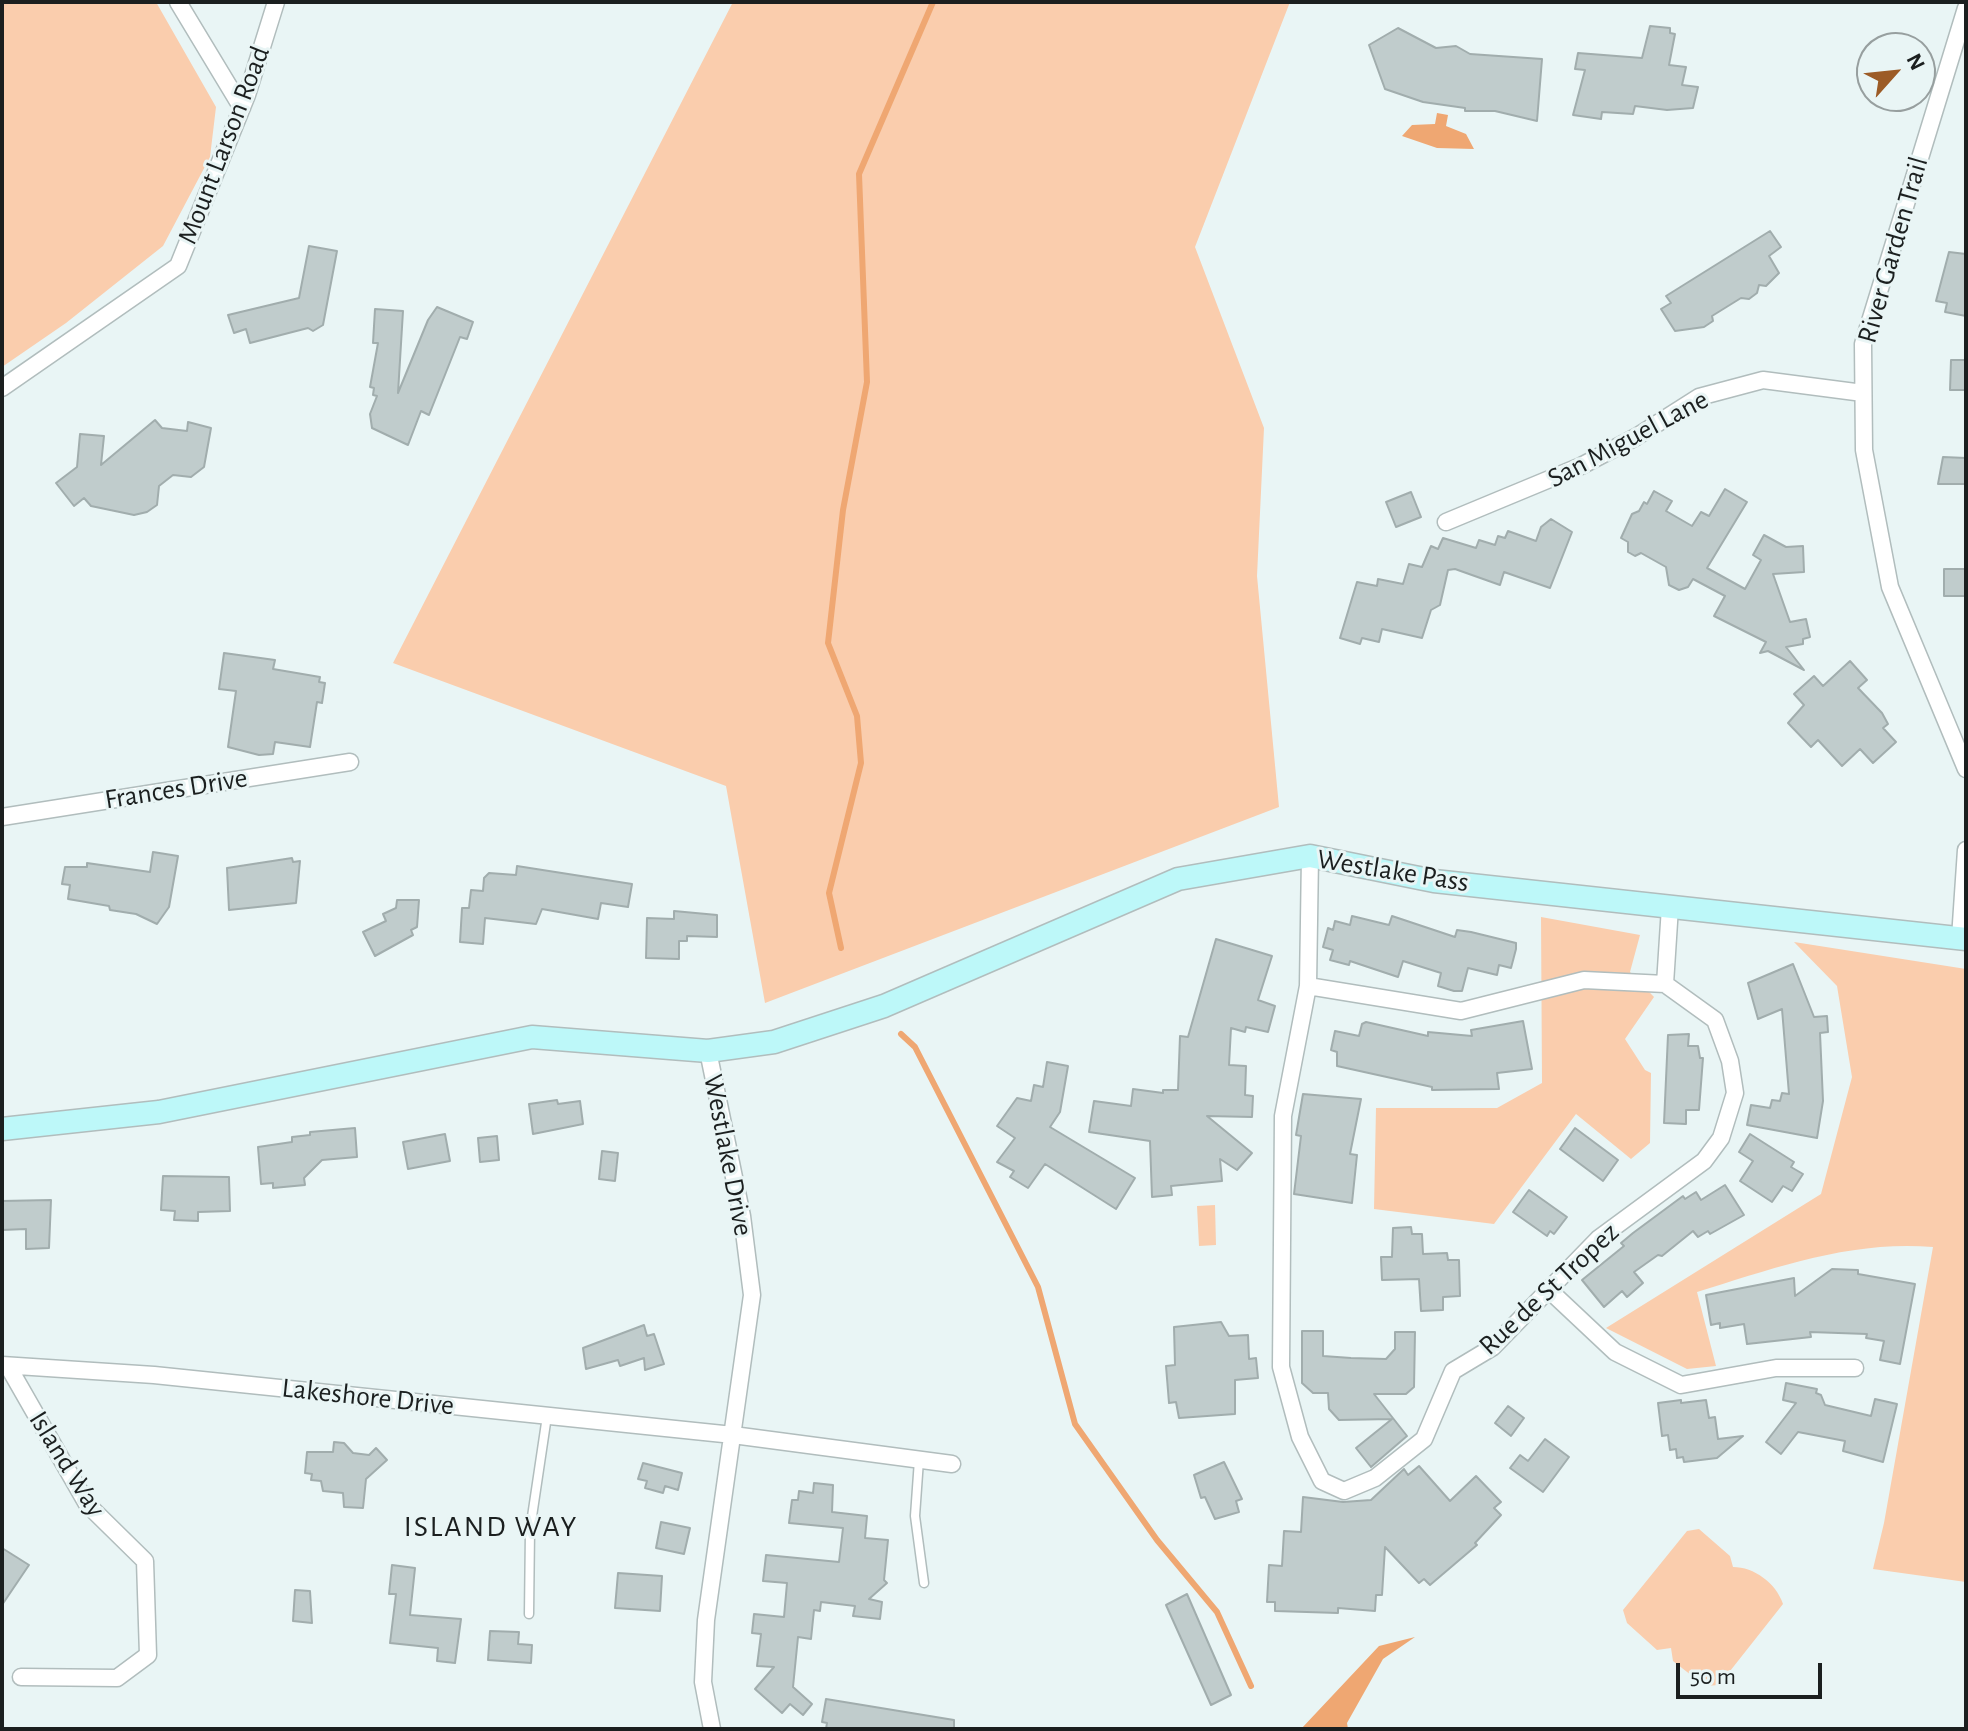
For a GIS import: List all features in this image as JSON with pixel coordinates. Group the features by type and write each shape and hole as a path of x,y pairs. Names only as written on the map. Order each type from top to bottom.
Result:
{"street":[{"path":"178,2 242,108"},
{"name":"Mount Larson Road","path":"2,388 178,266 242,108 276,2"},
{"name":"River Garden Trail","path":"1966,8 1863,344 1864,450 1890,587 1966,769"},
{"name":"San Miguel Lane","path":"1446,522 1581,466 1636,437 1699,397 1763,380 1863,393"},
{"name":"Frances Drive","path":"2,817 350,762"},
{"path":"1963,938 1966,850"},
{"name":"Westlake Pass","path":"708,1051 774,1042 884,1006 1178,879 1310,856 1434,881 1963,938"},
{"name":"Rue de St Tropez","path":"1310,856 1308,986 1283,1116 1281,1367 1300,1437 1322,1481 1344,1491 1375,1478 1424,1439 1453,1371 1493,1347 1598,1239 1704,1161 1721,1138 1735,1093 1730,1061 1715,1020 1665,984"},
{"path":"1308,986 1461,1011 1584,980 1665,984 1670,907"},
{"name":"Westlake Drive","path":"2,1129 159,1112 532,1037 708,1051 742,1216 752,1295 706,1620 703,1682 712,1729"},
{"path":"1549,1290 1615,1352 1681,1385 1776,1368 1855,1368"},
{"name":"Lakeshore Drive","path":"5,1366 154,1375 733,1435 952,1464"},
{"name":"Island Way","path":"5,1366 87,1504 145,1561 148,1655 117,1678 21,1677"}],"lane":[{"path":"529,1614 530,1530 547,1416"},
{"path":"919,1460 915,1516 924,1583"}],"shaded area":[{"path":"2,2 156,2 216,107 210,157 163,246 66,323 2,367"},
{"path":"733,2 1290,2 1195,247 1264,428 1257,576 1279,807 765,1003 726,786 393,663"},
{"path":"1437,113 1448,115 1446,126 1466,134 1474,149 1437,148 1402,136 1412,125 1435,124"},
{"path":"1541,917 1640,935 1630,972 1654,997 1625,1039 1645,1070 1651,1073 1650,1143 1631,1159 1576,1114 1494,1224 1374,1209 1376,1108 1497,1108 1542,1083"},
{"path":"1794,942 1966,969 1966,1582 1873,1569 1933,1247 1902,1246 1843,1252 1784,1265 1697,1292 1716,1366 1687,1369 1606,1328 1821,1194 1852,1077 1837,986"},
{"path":"1215,1205 1216,1245 1199,1246 1197,1206"},
{"path":"1699,1529 1730,1556 1733,1567 1756,1573 1770,1583 1783,1604 1719,1685 1705,1686 1673,1661 1671,1648 1657,1650 1627,1623 1623,1610 1687,1531"},
{"path":"1415,1637 1383,1659 1347,1723 1348,1729 1301,1729 1379,1646"}],"building":[{"path":"1650,26 1670,28 1670,33 1675,34 1669,65 1686,67 1682,85 1698,87 1693,108 1667,110 1635,106 1633,114 1602,112 1601,119 1573,115 1585,70 1575,69 1578,53 1642,58"},
{"path":"1398,28 1436,48 1456,46 1470,54 1542,59 1537,121 1495,111 1465,111 1465,108 1423,102 1385,89 1369,45"},
{"path":"1770,231 1781,247 1769,256 1779,273 1766,286 1759,285 1757,293 1749,299 1741,298 1712,316 1713,321 1704,327 1675,331 1661,309 1671,303 1666,296"},
{"path":"309,246 337,251 323,325 313,331 308,328 250,343 246,329 234,333 228,315 299,298"},
{"path":"1949,252 1966,254 1966,316 1945,312 1947,303 1936,301"},
{"path":"437,307 473,322 467,339 460,337 429,415 421,411 408,445 372,428 370,414 377,396 373,395 374,388 370,387 378,343 373,343 375,309 403,311 398,393 428,320"},
{"path":"1951,360 1966,360 1966,390 1950,390"},
{"path":"155,420 162,428 187,431 188,422 211,428 204,467 191,477 173,475 159,486 157,505 147,512 134,515 91,506 84,498 74,506 56,483 77,467 80,434 104,436 101,465"},
{"path":"1943,457 1966,458 1966,484 1938,484"},
{"path":"1725,489 1747,502 1707,568 1745,589 1761,560 1753,555 1764,535 1786,547 1803,546 1804,572 1773,574 1790,622 1806,619 1810,637 1803,639 1803,644 1786,647 1804,670 1768,651 1760,653 1766,642 1714,616 1725,596 1693,579 1688,587 1679,590 1669,585 1666,567 1641,553 1635,556 1628,552 1628,542 1621,538 1632,514 1639,511 1644,502 1647,504 1654,491 1672,501 1666,511 1692,526 1701,512 1709,516"},
{"path":"1411,492 1421,517 1396,527 1386,502"},
{"path":"1551,519 1572,532 1550,588 1504,572 1500,585 1455,569 1448,570 1440,605 1431,610 1422,638 1382,629 1379,642 1362,638 1360,644 1340,638 1357,582 1377,586 1378,579 1403,584 1409,564 1422,567 1431,546 1438,549 1443,538 1476,548 1479,540 1495,545 1498,536 1505,538 1508,531 1536,541 1541,527"},
{"path":"1944,569 1966,569 1966,596 1944,596"},
{"path":"224,653 275,660 273,669 320,677 319,682 325,683 322,703 317,702 310,747 275,742 273,754 259,755 228,747 236,691 219,689"},
{"path":"1850,661 1867,680 1858,688 1882,713 1888,724 1883,728 1896,742 1873,763 1860,749 1842,766 1818,740 1811,747 1788,723 1804,705 1794,694 1814,676 1823,686"},
{"path":"153,852 178,856 169,907 157,924 136,914 110,910 109,906 68,899 70,885 62,884 65,867 87,867 87,863 150,872"},
{"path":"292,858 293,862 300,861 296,903 229,910 227,868"},
{"path":"517,866 632,884 628,907 601,903 598,919 542,909 536,924 485,918 483,944 460,942 462,908 469,908 471,890 483,891 484,878 489,873 516,875"},
{"path":"397,900 419,900 417,927 411,930 413,935 375,956 363,932 386,921 383,914 396,908"},
{"path":"674,911 717,915 717,937 687,936 687,941 679,941 679,959 646,958 647,918 674,919"},
{"path":"1352,916 1389,925 1392,916 1455,937 1457,930 1516,943 1511,968 1499,965 1497,975 1468,968 1462,991 1454,991 1438,986 1441,973 1403,961 1398,977 1350,961 1349,965 1330,960 1333,950 1323,947 1328,928 1333,930 1335,921 1350,925"},
{"path":"1216,939 1272,956 1258,1000 1275,1006 1268,1032 1246,1027 1245,1032 1231,1028 1229,1065 1246,1066 1245,1095 1253,1096 1252,1117 1207,1116 1252,1153 1237,1170 1220,1159 1222,1181 1171,1186 1172,1195 1152,1197 1150,1141 1089,1132 1094,1101 1131,1106 1133,1089 1163,1093 1163,1090 1178,1090 1180,1036 1188,1037"},
{"path":"1793,964 1814,1017 1827,1016 1828,1032 1820,1033 1823,1101 1817,1138 1747,1125 1751,1105 1770,1108 1772,1100 1780,1101 1782,1093 1789,1094 1782,1009 1758,1019 1748,983"},
{"path":"1523,1021 1532,1069 1497,1073 1499,1089 1432,1090 1432,1087 1337,1066 1337,1052 1331,1050 1335,1031 1359,1036 1362,1024 1366,1022 1428,1036 1428,1032 1472,1036 1471,1030"},
{"path":"1689,1034 1688,1046 1698,1046 1700,1058 1703,1058 1699,1110 1686,1110 1686,1124 1664,1123 1668,1035"},
{"path":"1047,1062 1068,1066 1060,1112 1050,1127 1135,1178 1116,1209 1045,1164 1028,1188 1010,1177 1014,1171 997,1162 1015,1138 997,1126 1017,1098 1031,1101 1034,1085 1043,1087"},
{"path":"1303,1094 1361,1099 1350,1154 1357,1155 1352,1203 1294,1194 1301,1136 1296,1135"},
{"path":"557,1100 558,1104 580,1101 583,1124 533,1134 529,1104"},
{"path":"355,1128 357,1157 322,1160 304,1178 305,1185 273,1188 273,1183 261,1184 258,1147 292,1142 292,1137 310,1135 310,1132"},
{"path":"1575,1128 1618,1160 1603,1181 1560,1149"},
{"path":"445,1134 450,1161 408,1169 403,1142"},
{"path":"1750,1134 1794,1162 1791,1167 1803,1174 1792,1191 1783,1186 1772,1202 1740,1181 1753,1161 1739,1152"},
{"path":"497,1136 499,1160 480,1162 478,1138"},
{"path":"602,1151 618,1153 615,1181 599,1179"},
{"path":"163,1176 229,1177 230,1211 198,1212 198,1221 174,1220 175,1211 161,1210"},
{"path":"1725,1185 1744,1215 1710,1234 1708,1231 1698,1237 1693,1231 1662,1256 1658,1255 1634,1272 1643,1283 1627,1297 1622,1291 1604,1307 1582,1280 1624,1246 1621,1243 1633,1233 1683,1196 1685,1199 1696,1192 1701,1200"},
{"path":"1529,1190 1567,1217 1554,1234 1550,1231 1547,1236 1513,1212"},
{"path":"51,1200 49,1248 26,1249 26,1229 2,1230 2,1201"},
{"path":"1411,1227 1412,1234 1422,1234 1423,1254 1447,1253 1448,1260 1459,1260 1460,1296 1443,1297 1443,1310 1421,1311 1419,1279 1382,1280 1381,1257 1392,1257 1393,1228"},
{"path":"1832,1269 1858,1270 1858,1274 1915,1284 1900,1364 1880,1360 1884,1341 1866,1338 1867,1334 1810,1332 1811,1337 1747,1344 1744,1324 1720,1328 1720,1323 1711,1325 1706,1295 1794,1278 1795,1296"},
{"path":"1221,1322 1229,1336 1248,1335 1249,1359 1256,1358 1258,1378 1235,1380 1235,1414 1179,1418 1176,1402 1169,1403 1166,1366 1175,1365 1174,1327"},
{"path":"644,1325 647,1336 654,1334 664,1364 645,1370 644,1358 620,1366 618,1360 586,1369 583,1348"},
{"path":"1302,1331 1323,1331 1323,1356 1386,1359 1395,1349 1395,1332 1415,1332 1414,1387 1406,1394 1374,1394 1407,1436 1371,1467 1356,1448 1392,1419 1339,1420 1329,1409 1328,1393 1313,1393 1302,1383"},
{"path":"1786,1383 1817,1389 1816,1393 1821,1395 1825,1405 1871,1416 1875,1399 1897,1404 1883,1462 1843,1451 1845,1441 1798,1432 1781,1454 1766,1442 1796,1403 1783,1400"},
{"path":"1681,1400 1681,1403 1706,1400 1709,1418 1715,1417 1718,1439 1743,1436 1717,1458 1684,1462 1683,1457 1677,1458 1676,1449 1670,1450 1668,1435 1662,1436 1658,1403"},
{"path":"1508,1406 1524,1418 1511,1436 1495,1423"},
{"path":"1545,1439 1569,1457 1543,1492 1510,1468 1520,1455 1528,1461"},
{"path":"334,1442 344,1443 353,1453 369,1455 376,1448 387,1460 366,1479 363,1508 344,1507 343,1493 323,1491 321,1481 311,1480 312,1474 305,1473 307,1452 333,1452"},
{"path":"1224,1462 1242,1499 1236,1501 1239,1512 1215,1519 1205,1497 1201,1498 1194,1475"},
{"path":"643,1463 682,1473 678,1490 665,1486 663,1493 645,1488 647,1481 638,1479"},
{"path":"1419,1466 1450,1501 1476,1476 1501,1502 1494,1508 1501,1515 1475,1543 1477,1545 1430,1585 1424,1579 1419,1583 1385,1547 1382,1595 1376,1595 1375,1611 1338,1608 1338,1613 1275,1611 1275,1602 1267,1602 1269,1565 1282,1566 1284,1531 1301,1532 1303,1497 1343,1502 1371,1500 1404,1469 1408,1475"},
{"path":"814,1483 833,1485 832,1512 867,1516 865,1538 888,1540 884,1580 887,1583 869,1599 882,1602 880,1619 853,1616 855,1606 821,1602 820,1611 814,1610 811,1639 798,1637 793,1687 812,1704 803,1715 790,1704 782,1713 755,1689 774,1667 757,1666 761,1634 752,1633 754,1614 784,1617 787,1583 763,1581 766,1555 839,1562 843,1528 789,1523 792,1500 798,1500 799,1491 813,1493"},
{"path":"661,1522 690,1528 684,1554 656,1548"},
{"path":"2,1548 29,1565 2,1605"},
{"path":"392,1565 415,1568 410,1615 461,1619 455,1663 437,1661 438,1648 390,1643 396,1594 389,1594"},
{"path":"618,1573 662,1576 660,1611 615,1608"},
{"path":"295,1590 310,1591 312,1623 293,1621"},
{"path":"1187,1594 1231,1695 1211,1705 1166,1605"},
{"path":"490,1631 519,1632 518,1644 532,1645 531,1663 488,1660"},
{"path":"826,1699 954,1720 954,1729 826,1729 827,1723 822,1722"}],"waterway":[{"path":"841,948 829,893 861,763 857,716 828,643 843,510 867,382 859,174 933,2"},
{"path":"901,1034 915,1047 1038,1287 1075,1424 1157,1540 1217,1612 1251,1686"}],"district":[{"name":"ISLAND WAY","path":"491,1527"}]}
